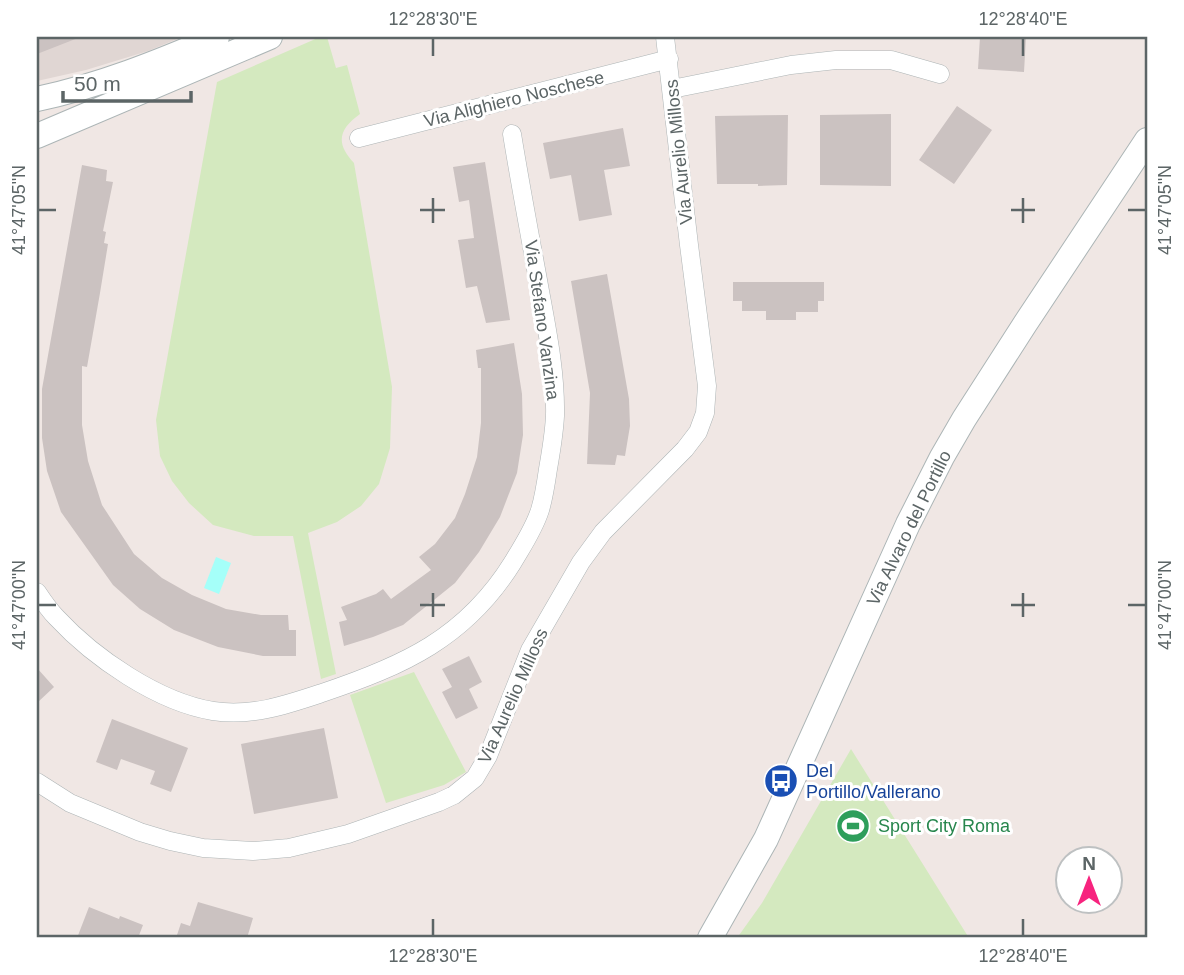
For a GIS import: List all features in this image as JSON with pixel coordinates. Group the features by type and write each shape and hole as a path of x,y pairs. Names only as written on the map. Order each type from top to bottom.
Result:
{"street":[{"path":"37,99 129,73 217,37"},
{"path":"37,136 270,37"},
{"name":"Via Aurelio Milloss","path":"37,782 79,807 140,832 203,848 253,851 296,847 355,832 439,802 454,795 475,778 488,756 530,650 585,555 603,532 685,449 698,432 705,412 707,386 666,37"},
{"name":"Via Alighiero Noschese","path":"359,138 669,59"},
{"path":"672,89 791,65 835,60 891,60 940,74"},
{"name":"Via Stefano Vanzina","path":"37,592 73,634 136,680 186,704 233,713 266,710 345,686 385,670 432,647 474,612 503,577 534,525 542,500 555,419 551,357 512,134"},
{"name":"Via Alvaro del Portillo","path":"709,938 766,839 908,524 937,467 1002,359 1147,140"}],"shaded area":[{"path":"37,37 182,37 148,51 86,70 37,81"}],"green space":[{"path":"320,37 327,37 336,68 347,65 360,114 344,131 342,143 354,163 392,387 390,448 379,484 361,506 337,522 308,533 336,674 321,679 293,536 254,536 213,525 189,503 172,481 160,456 156,420 217,82"},
{"path":"414,672 466,772 444,785 386,803 350,695"},
{"name":"Sport City Roma","path":"851,749 969,938 737,938 762,903"}],"water":[{"path":"216,557 231,563 219,594 204,588"}],"building":[{"path":"37,37 78,37 78,38 37,54"},
{"path":"980,37 1026,37 1024,72 978,69"},
{"path":"957,106 992,130 954,184 919,160"},
{"path":"891,114 891,186 820,185 820,115"},
{"path":"788,115 787,185 717,184 715,116"},
{"path":"623,128 630,166 604,170 612,215 579,221 571,175 550,179 543,143"},
{"path":"485,162 510,320 486,323 477,286 466,288 458,240 474,238 469,200 459,202 453,167"},
{"path":"82,165 107,170 106,181 113,182 103,231 106,232 104,243 108,244 100,293 87,367 82,366 82,425 88,461 102,505 134,554 162,578 192,595 226,609 261,615 288,615 289,630 296,630 296,656 263,656 218,647 174,630 140,609 113,585 61,512 47,471 42,438 42,389"},
{"path":"607,274 629,399 630,426 625,456 617,455 615,465 587,464 590,393 571,281"},
{"path":"733,282 824,282 824,301 818,301 818,312 796,312 796,320 766,320 766,311 742,311 742,301 733,301"},
{"path":"514,343 522,394 523,435 517,473 500,517 479,552 455,583 403,625 344,646 339,622 347,620 341,607 383,589 391,599 431,570 419,557 435,544 455,518 477,457 481,423 481,368 478,368 476,350"},
{"path":"469,656 482,682 469,689 478,708 456,719 442,692 452,687 442,669"},
{"path":"37,668 54,687 37,703"},
{"path":"112,719 188,748 171,792 150,784 155,771 121,759 117,770 96,762"},
{"path":"324,728 338,798 254,814 241,744"},
{"path":"198,902 253,918 247,938 176,938 181,923 190,926"},
{"path":"89,907 143,925 138,938 77,938"}],"place":[{"name":"Del Portillo/Vallerano","path":"781,781"},
{"name":"Sport City Roma","path":"853,826"}]}
